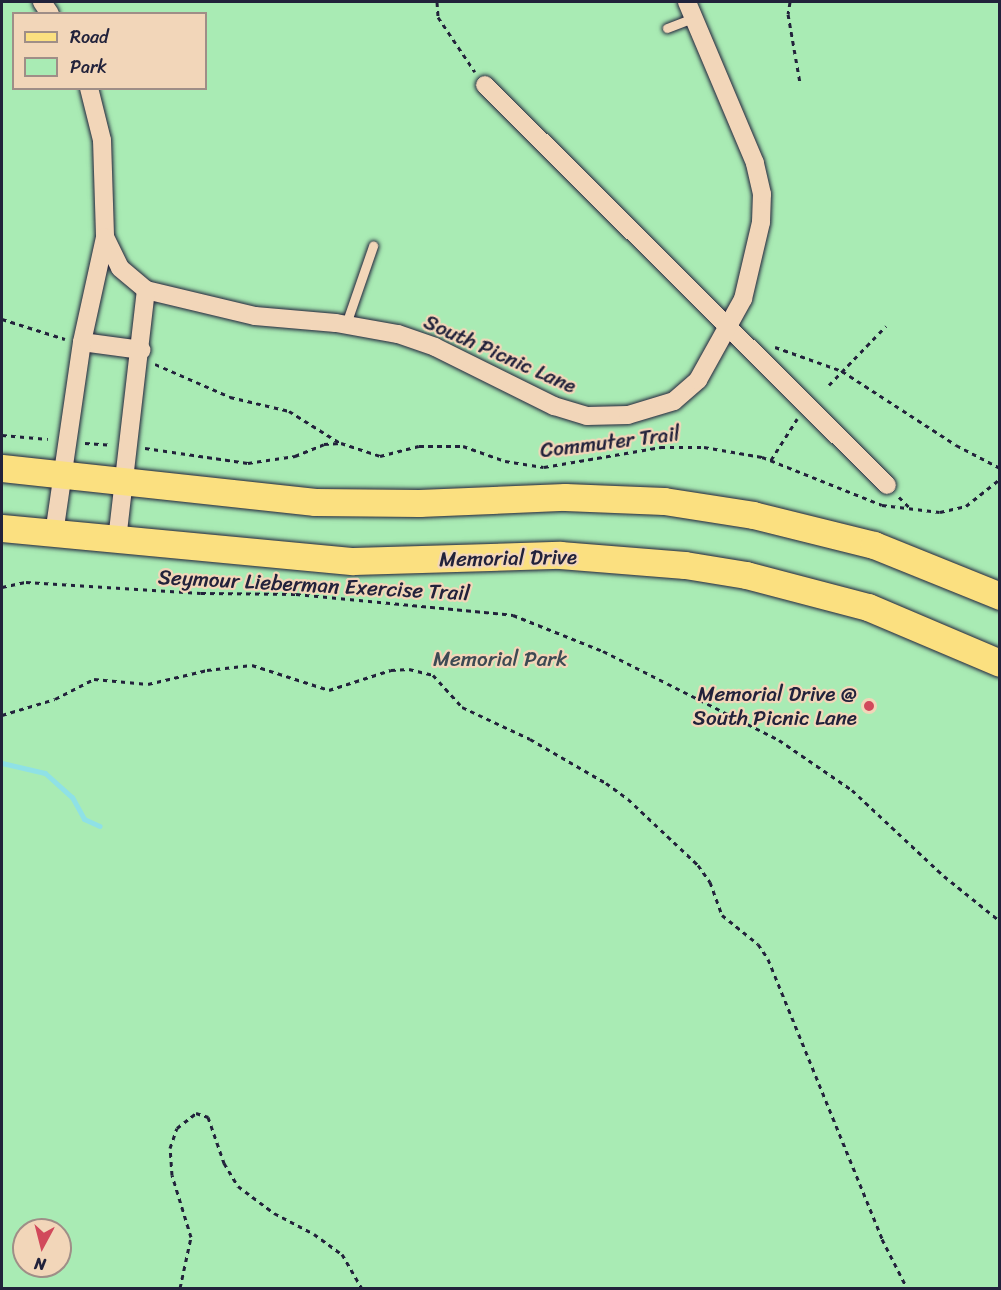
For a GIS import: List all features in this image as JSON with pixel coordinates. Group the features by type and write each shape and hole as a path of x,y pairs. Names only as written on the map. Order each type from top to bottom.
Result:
{"main road":[{"path":"2,468 315,502 419,503 565,497 664,501 753,515 874,545 999,596"},
{"name":"Memorial Drive","path":"2,528 353,561 560,555 685,565 766,580 868,607 999,663"}],"street":[{"name":"South Picnic Lane","path":"105,237 120,268 146,290 255,316 346,324 419,340 554,406 603,417 645,413 674,401 698,380 729,330 751,270 762,194 755,164 691,9"},
{"path":"485,85 887,485"},
{"name":"South Picnic Lane","path":"54,534 60,474 82,342 105,237 102,140 90,90"},
{"path":"117,540 141,350 146,290"},
{"path":"82,342 141,350"}],"lane":[{"path":"667,28 691,9"},
{"path":"346,324 373,246"}],"path":[{"path":"437,2 438,17 485,85"},
{"path":"790,2 788,15 800,83"},
{"path":"2,319 82,342"},
{"path":"829,385 886,326"},
{"path":"769,343 785,353 842,371 956,445 999,468"},
{"path":"141,350 159,368 230,397 289,411 341,443"},
{"path":"771,460 780,441 803,413"},
{"path":"2,435 48,439"},
{"path":"77,442 109,445"},
{"name":"Commuter Trail","path":"141,447 248,463 271,462 324,444 341,443 380,456 419,446 463,446 505,461 544,467 661,447 704,447 771,460 864,500 912,510 953,510 966,506 999,479"},
{"name":"Seymour Lieberman Exercise Trail","path":"2,587 26,582 201,593 296,594 513,615 603,651 788,746 852,790 944,876 999,921"},
{"path":"3,714 56,699 94,679 147,684 198,672 252,665 329,690 391,670 409,669 433,675 462,707 530,739 606,783 628,799 698,865 710,882 722,915 758,944 768,959 882,1239 907,1288"},
{"path":"180,1288 191,1238 172,1175 170,1148 177,1128 196,1113 208,1117 224,1163 238,1186 342,1254 362,1288"}],"green space":[{"name":"Memorial Park","path":"2,2 999,2 999,1288 2,1288"}],"waterway":[{"path":"2,763 45,773 72,797 84,819 100,826"}],"place":[{"name":"Memorial Drive @ South Picnic Lane","path":"869,706"}]}
